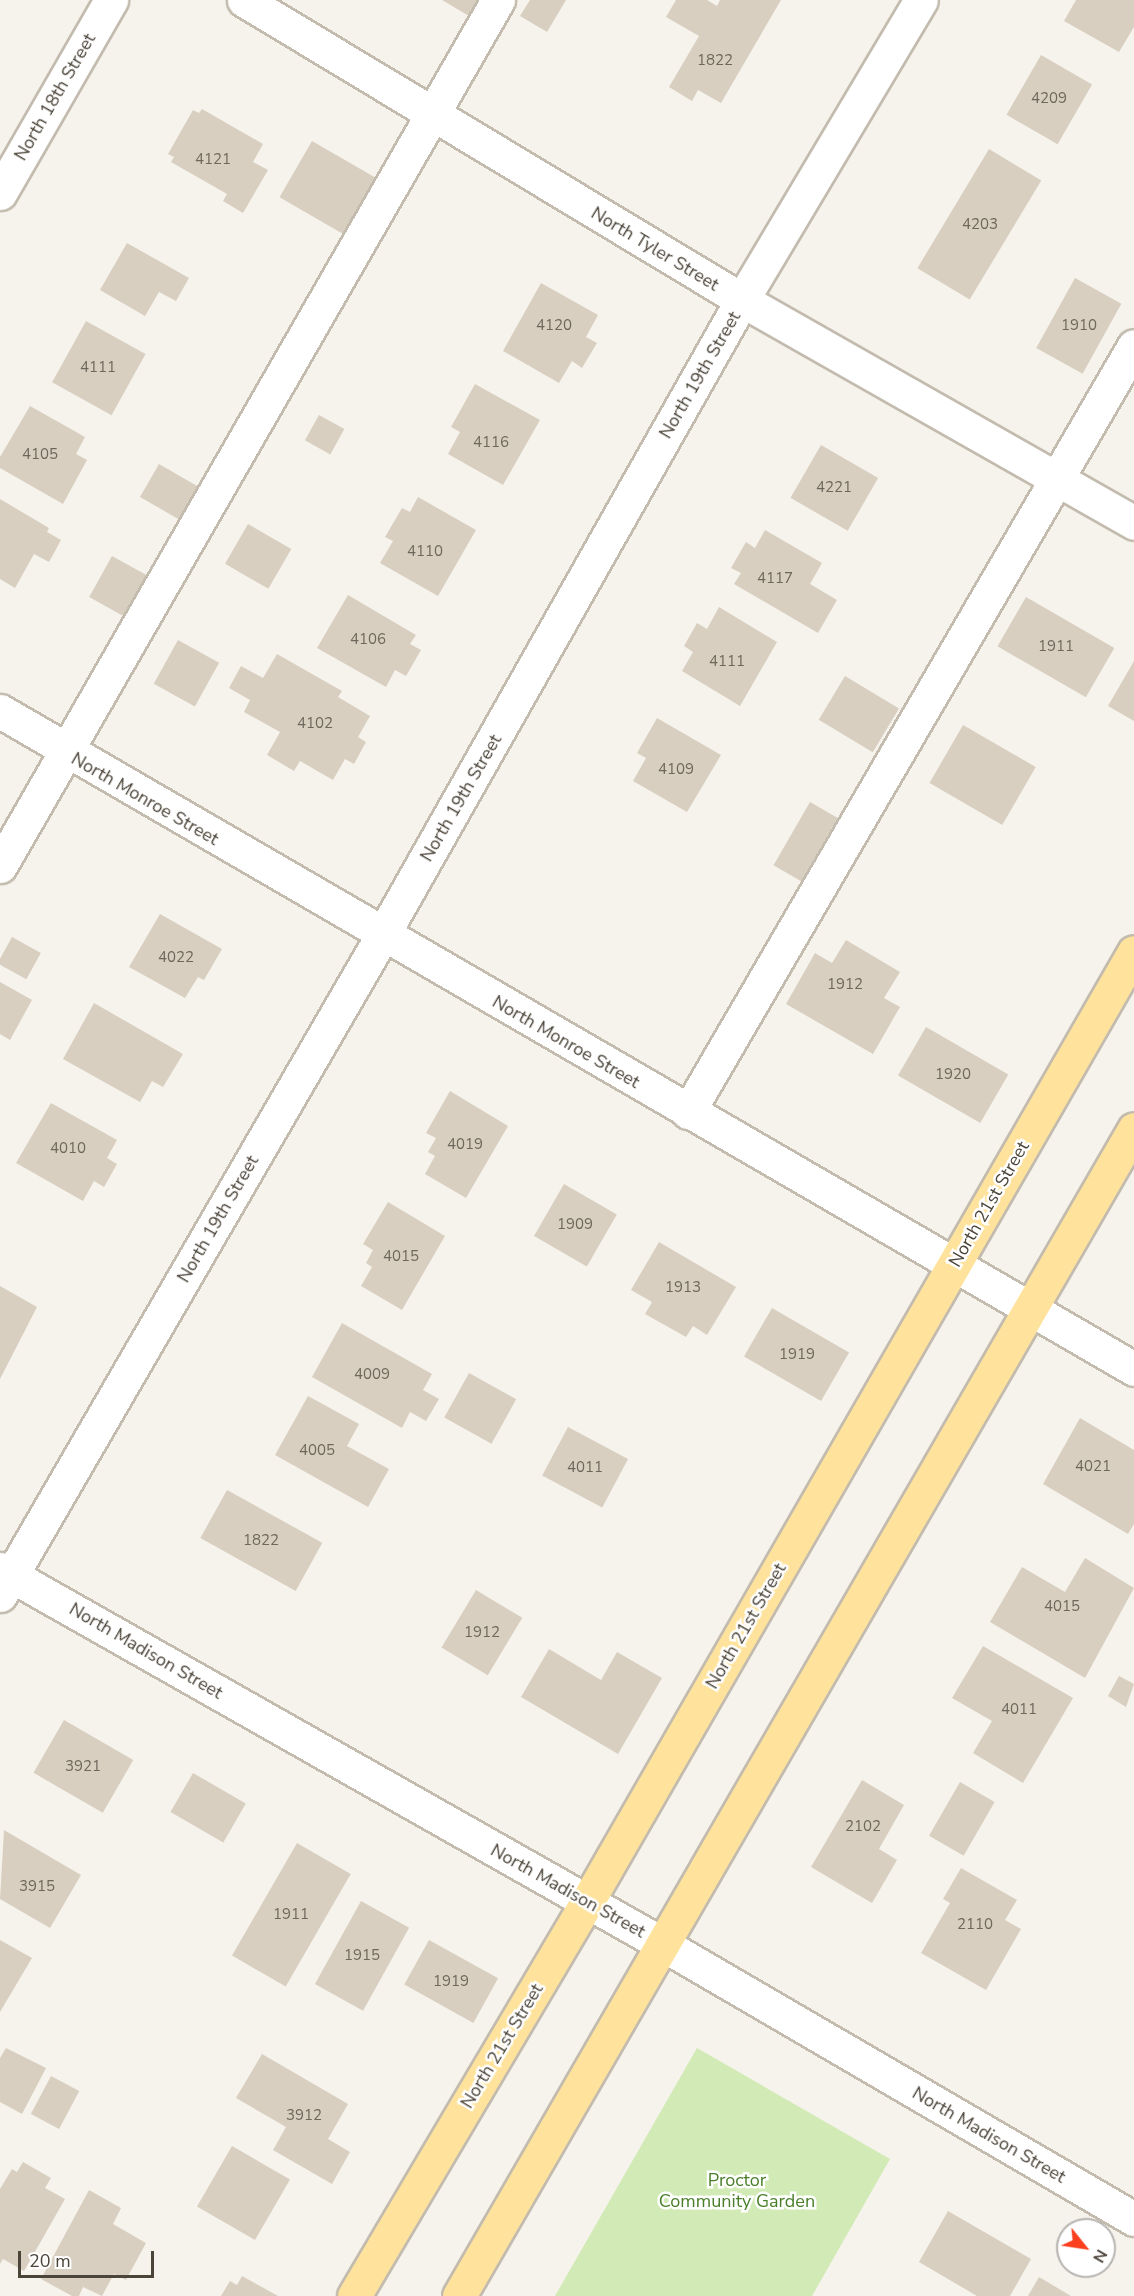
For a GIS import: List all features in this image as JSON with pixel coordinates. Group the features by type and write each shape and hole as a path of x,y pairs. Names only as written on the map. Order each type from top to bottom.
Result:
{"main road":[{"name":"North 21st Street","path":"354,2296 587,1902 1134,952"},
{"path":"459,2296 1134,1129"}],"street":[{"name":"North 18th Street","path":"0,193 111,0"},
{"name":"North Tyler Street","path":"244,0 430,116 742,300 1134,523"},
{"path":"0,866 498,0"},
{"name":"North 19th Street","path":"4,1580 382,936 742,300 921,0"},
{"path":"688,1112 1134,346"},
{"name":"North Monroe Street","path":"0,711 65,752 382,936 1134,1369"},
{"name":"North Madison Street","path":"4,1580 664,1945 1134,2219"}],"green space":[{"name":"Proctor Community Garden","path":"697,2048 890,2159 812,2296 555,2296"}],"building":[{"path":"442,0 479,0 469,16"},
{"path":"530,0 566,0 547,32 520,16"},
{"path":"676,0 707,0 717,6 720,0 781,0 721,103 698,90 692,101 669,87 699,36 666,17"},
{"path":"1076,0 1134,0 1134,27 1119,52 1064,21"},
{"path":"1041,55 1092,84 1058,144 1006,115"},
{"path":"202,109 263,144 253,162 268,170 243,213 223,201 227,194 171,162 174,157 168,154 193,110 199,113"},
{"path":"312,141 388,185 356,241 280,197"},
{"path":"989,149 1041,180 970,300 917,268"},
{"path":"127,243 189,278 176,301 159,292 145,316 100,290"},
{"path":"1075,278 1121,304 1083,374 1036,348"},
{"path":"541,283 598,315 586,337 597,343 582,368 572,361 559,383 503,351"},
{"path":"86,321 145,354 112,415 52,382"},
{"path":"475,384 540,420 503,485 448,454 460,432 451,427"},
{"path":"30,406 85,437 76,454 87,460 63,504 0,468 0,457"},
{"path":"319,415 344,429 330,454 305,440"},
{"path":"821,445 878,478 848,531 790,498"},
{"path":"159,464 201,488 182,521 140,497"},
{"path":"418,497 476,530 438,596 380,563 393,541 385,537 402,508 410,512"},
{"path":"0,499 49,528 47,532 61,540 49,562 34,554 15,588 0,579"},
{"path":"248,524 291,549 268,589 225,564"},
{"path":"765,530 822,563 810,584 837,600 818,633 734,584 741,573 731,568 746,542 755,548"},
{"path":"112,556 150,577 127,618 89,597"},
{"path":"348,595 416,635 410,644 421,650 406,676 395,670 386,687 317,648"},
{"path":"1026,597 1114,648 1086,697 998,646"},
{"path":"719,607 777,642 740,706 682,671 693,652 684,646 697,623 707,629"},
{"path":"178,640 219,663 195,707 154,684"},
{"path":"277,654 342,691 338,697 370,716 358,737 366,742 354,764 345,759 333,780 300,761 294,771 267,755 280,732 244,712 250,700 229,688 241,666 263,678"},
{"path":"1134,661 1134,721 1108,706"},
{"path":"845,676 899,708 873,752 819,720"},
{"path":"657,718 721,755 687,812 633,781 646,758 637,753"},
{"path":"963,725 1036,767 1002,825 930,783"},
{"path":"810,802 838,818 801,881 774,865"},
{"path":"160,914 222,949 204,980 198,977 185,998 129,967"},
{"path":"12,937 41,953 26,979 0,965 0,959"},
{"path":"846,940 900,972 884,998 900,1007 873,1054 786,1004 815,953 832,963"},
{"path":"0,982 32,1000 10,1040 0,1034"},
{"path":"94,1003 183,1054 163,1087 152,1081 140,1102 63,1059"},
{"path":"926,1027 1008,1074 980,1123 898,1075"},
{"path":"450,1091 508,1126 466,1198 425,1174 435,1156 428,1152 436,1138 426,1133"},
{"path":"51,1103 117,1140 107,1158 117,1164 104,1187 94,1181 83,1201 16,1163"},
{"path":"564,1184 617,1214 587,1266 534,1236"},
{"path":"388,1202 445,1236 402,1310 361,1286 372,1267 366,1263 373,1250 363,1244"},
{"path":"659,1242 736,1287 707,1335 693,1326 686,1337 645,1314 652,1302 631,1290"},
{"path":"0,1286 37,1307 0,1379"},
{"path":"772,1308 849,1352 821,1401 744,1356"},
{"path":"342,1323 432,1374 423,1390 439,1399 426,1421 410,1412 402,1428 312,1377"},
{"path":"469,1373 516,1399 492,1444 444,1418"},
{"path":"308,1396 359,1424 347,1446 389,1469 368,1507 275,1455"},
{"path":"1080,1418 1134,1450 1134,1524 1128,1534 1043,1484"},
{"path":"568,1427 628,1459 602,1507 542,1476"},
{"path":"227,1490 322,1543 296,1591 200,1538"},
{"path":"1085,1558 1134,1588 1085,1678 990,1622 1022,1567 1065,1592"},
{"path":"476,1590 522,1618 488,1675 441,1647"},
{"path":"983,1646 1073,1698 1023,1783 973,1753 992,1721 952,1698"},
{"path":"549,1649 601,1680 617,1652 662,1678 618,1754 521,1697"},
{"path":"1119,1676 1134,1684 1126,1707 1108,1696"},
{"path":"64,1720 133,1760 103,1813 34,1773"},
{"path":"193,1773 246,1804 223,1842 170,1812"},
{"path":"862,1780 904,1805 879,1849 897,1860 872,1903 811,1867"},
{"path":"960,1782 995,1802 964,1856 929,1836"},
{"path":"4,1830 81,1875 50,1928 0,1899"},
{"path":"297,1843 351,1874 286,1987 232,1956"},
{"path":"961,1868 1017,1900 1005,1920 1021,1929 986,1990 921,1953 950,1903 943,1899"},
{"path":"361,1901 409,1928 363,2011 315,1984"},
{"path":"0,1940 32,1958 0,2012"},
{"path":"429,1940 498,1978 473,2023 404,1985"},
{"path":"6,2048 46,2068 22,2114 0,2102 0,2058"},
{"path":"262,2054 348,2104 328,2139 350,2152 332,2184 273,2150 286,2127 236,2098"},
{"path":"51,2076 79,2091 59,2129 31,2114"},
{"path":"232,2146 290,2180 255,2240 197,2207"},
{"path":"23,2162 51,2178 45,2188 65,2199 24,2271 3,2259 0,2264 0,2189 12,2169 17,2172"},
{"path":"89,2190 121,2208 113,2224 146,2243 126,2280 114,2274 102,2296 83,2287 79,2296 72,2296 41,2279"},
{"path":"948,2211 1031,2259 1010,2296 977,2296 919,2262"},
{"path":"242,2276 278,2296 221,2296 230,2281 237,2285"},
{"path":"1039,2277 1071,2296 1028,2296"}]}
